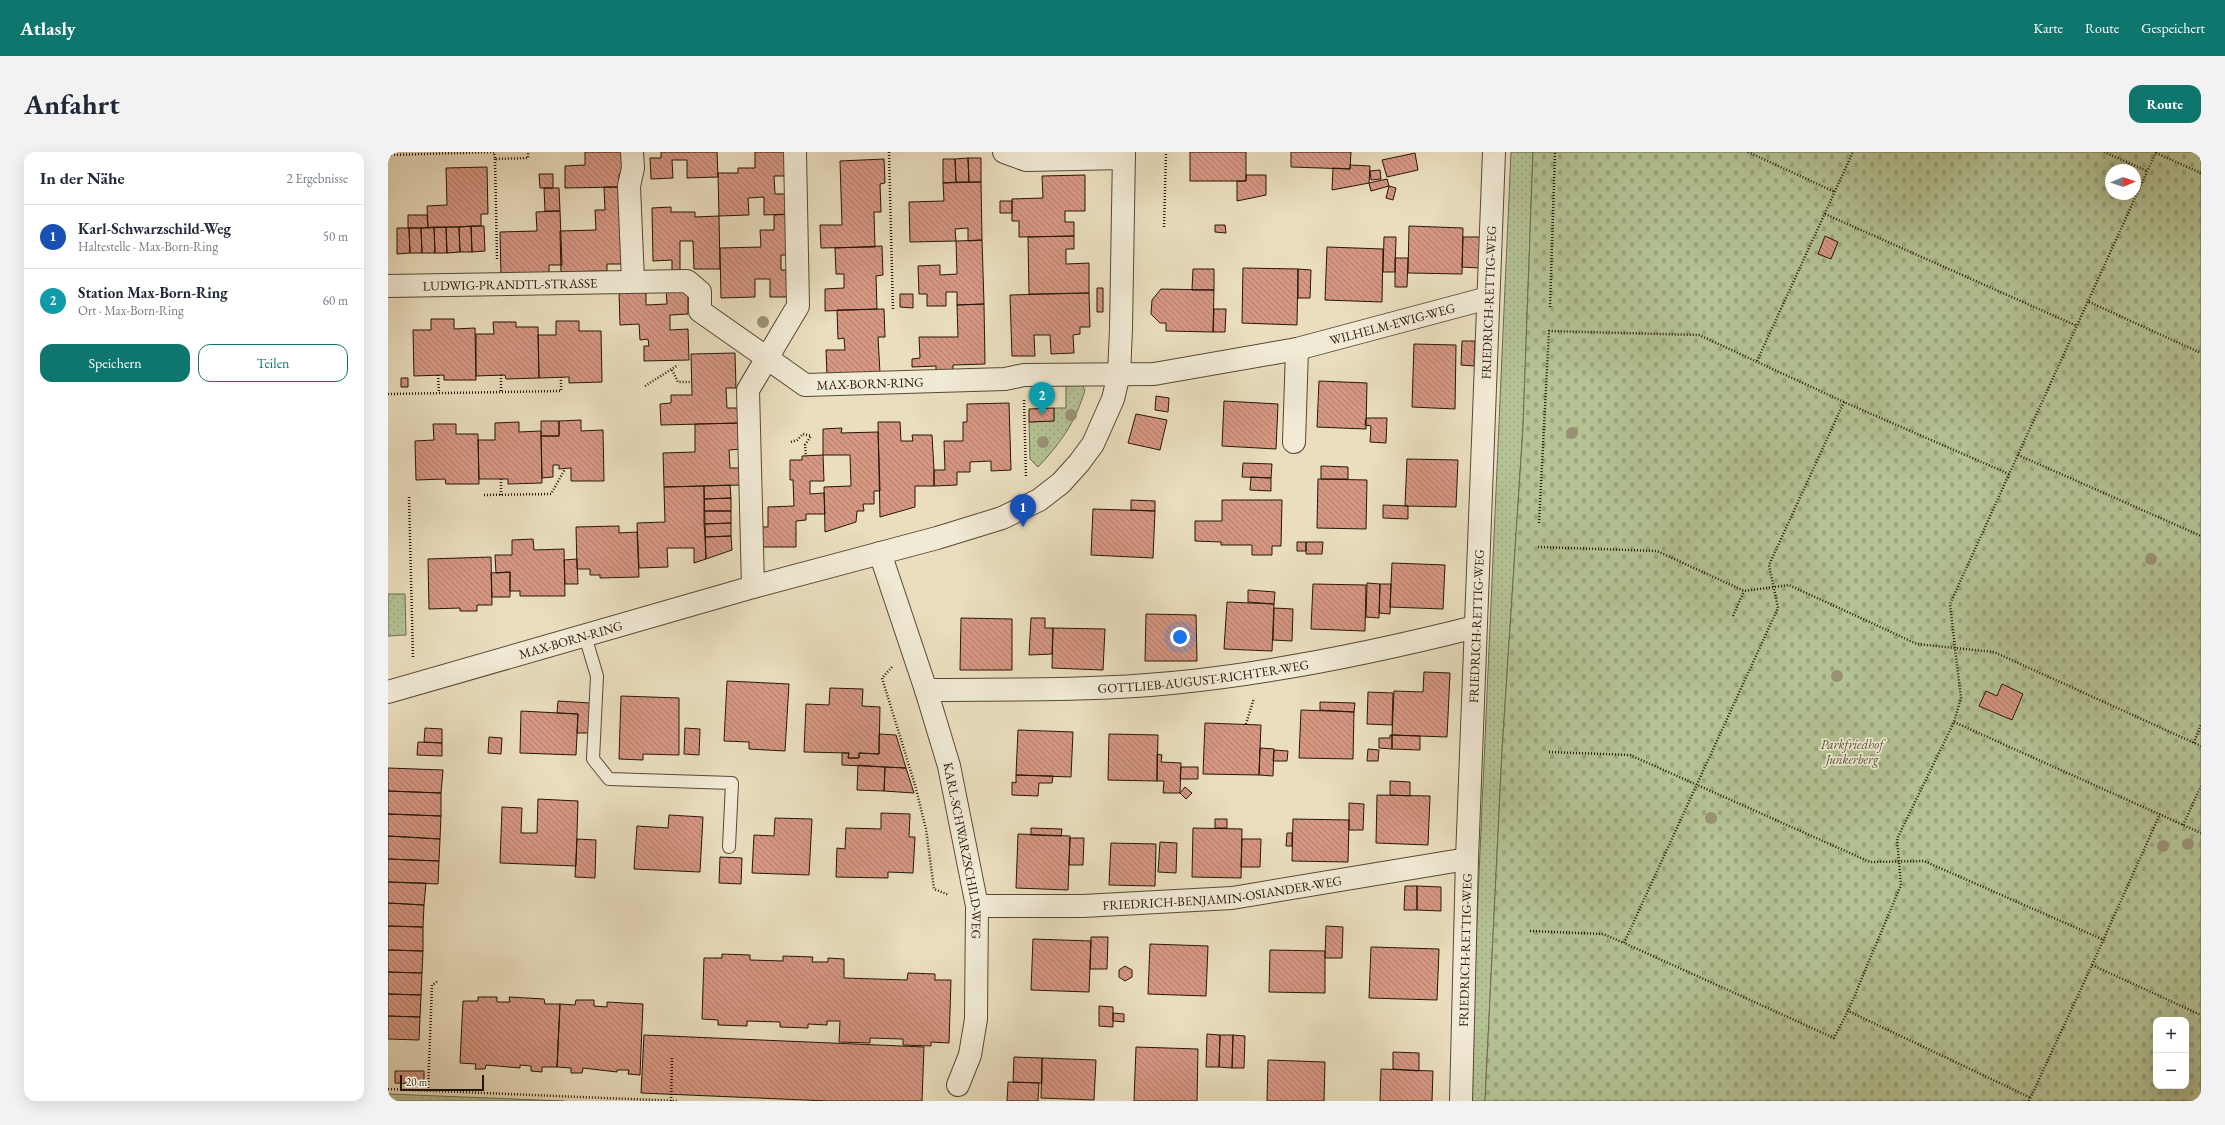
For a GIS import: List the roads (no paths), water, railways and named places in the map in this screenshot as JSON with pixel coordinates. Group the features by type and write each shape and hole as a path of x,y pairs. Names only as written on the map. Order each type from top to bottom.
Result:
{"street":[{"path":"632,152 633,168 630,186 633,281"},
{"path":"753,587 748,390 798,306 795,152"},
{"name":"MAX-BORN-RING","path":"388,692 753,587 1002,518 1039,500 1061,483 1079,463 1093,444 1113,399 1119,374 1124,155 1026,160 1004,152"},
{"name":"FRIEDRICH-RETTIG-WEG","path":"1461,1101 1475,627 1494,152"},
{"name":"LUDWIG-PRANDTL-STRASSE","path":"388,286 687,281 700,292 700,312 767,358"},
{"name":"WILHELM-EWIG-WEG","path":"1119,374 1154,374 1297,349 1488,298"},
{"path":"1294,442 1297,349"},
{"name":"MAX-BORN-RING","path":"767,358 805,385 1005,379 1024,376 1119,374"},
{"name":"KARL-SCHWARZSCHILD-WEG","path":"880,553 926,690 949,766 977,906 976,1019 970,1055 958,1085"},
{"name":"GOTTLIEB-AUGUST-RICHTER-WEG","path":"926,690 1080,689 1171,683 1252,673 1367,652 1475,627"},
{"name":"FRIEDRICH-BENJAMIN-OSIANDER-WEG","path":"977,906 1083,906 1232,898 1467,859"}],"lane":[{"path":"585,636 597,676 593,759 609,779 732,783 729,847"}],"place":[{"name":"Station Max-Born-Ring","path":"1042,415"},
{"name":"Karl-Schwarzschild-Weg","path":"1023,527"}],"park label":[{"name":"Parkfriedhof Junkerberg","path":"1852,752"}]}
